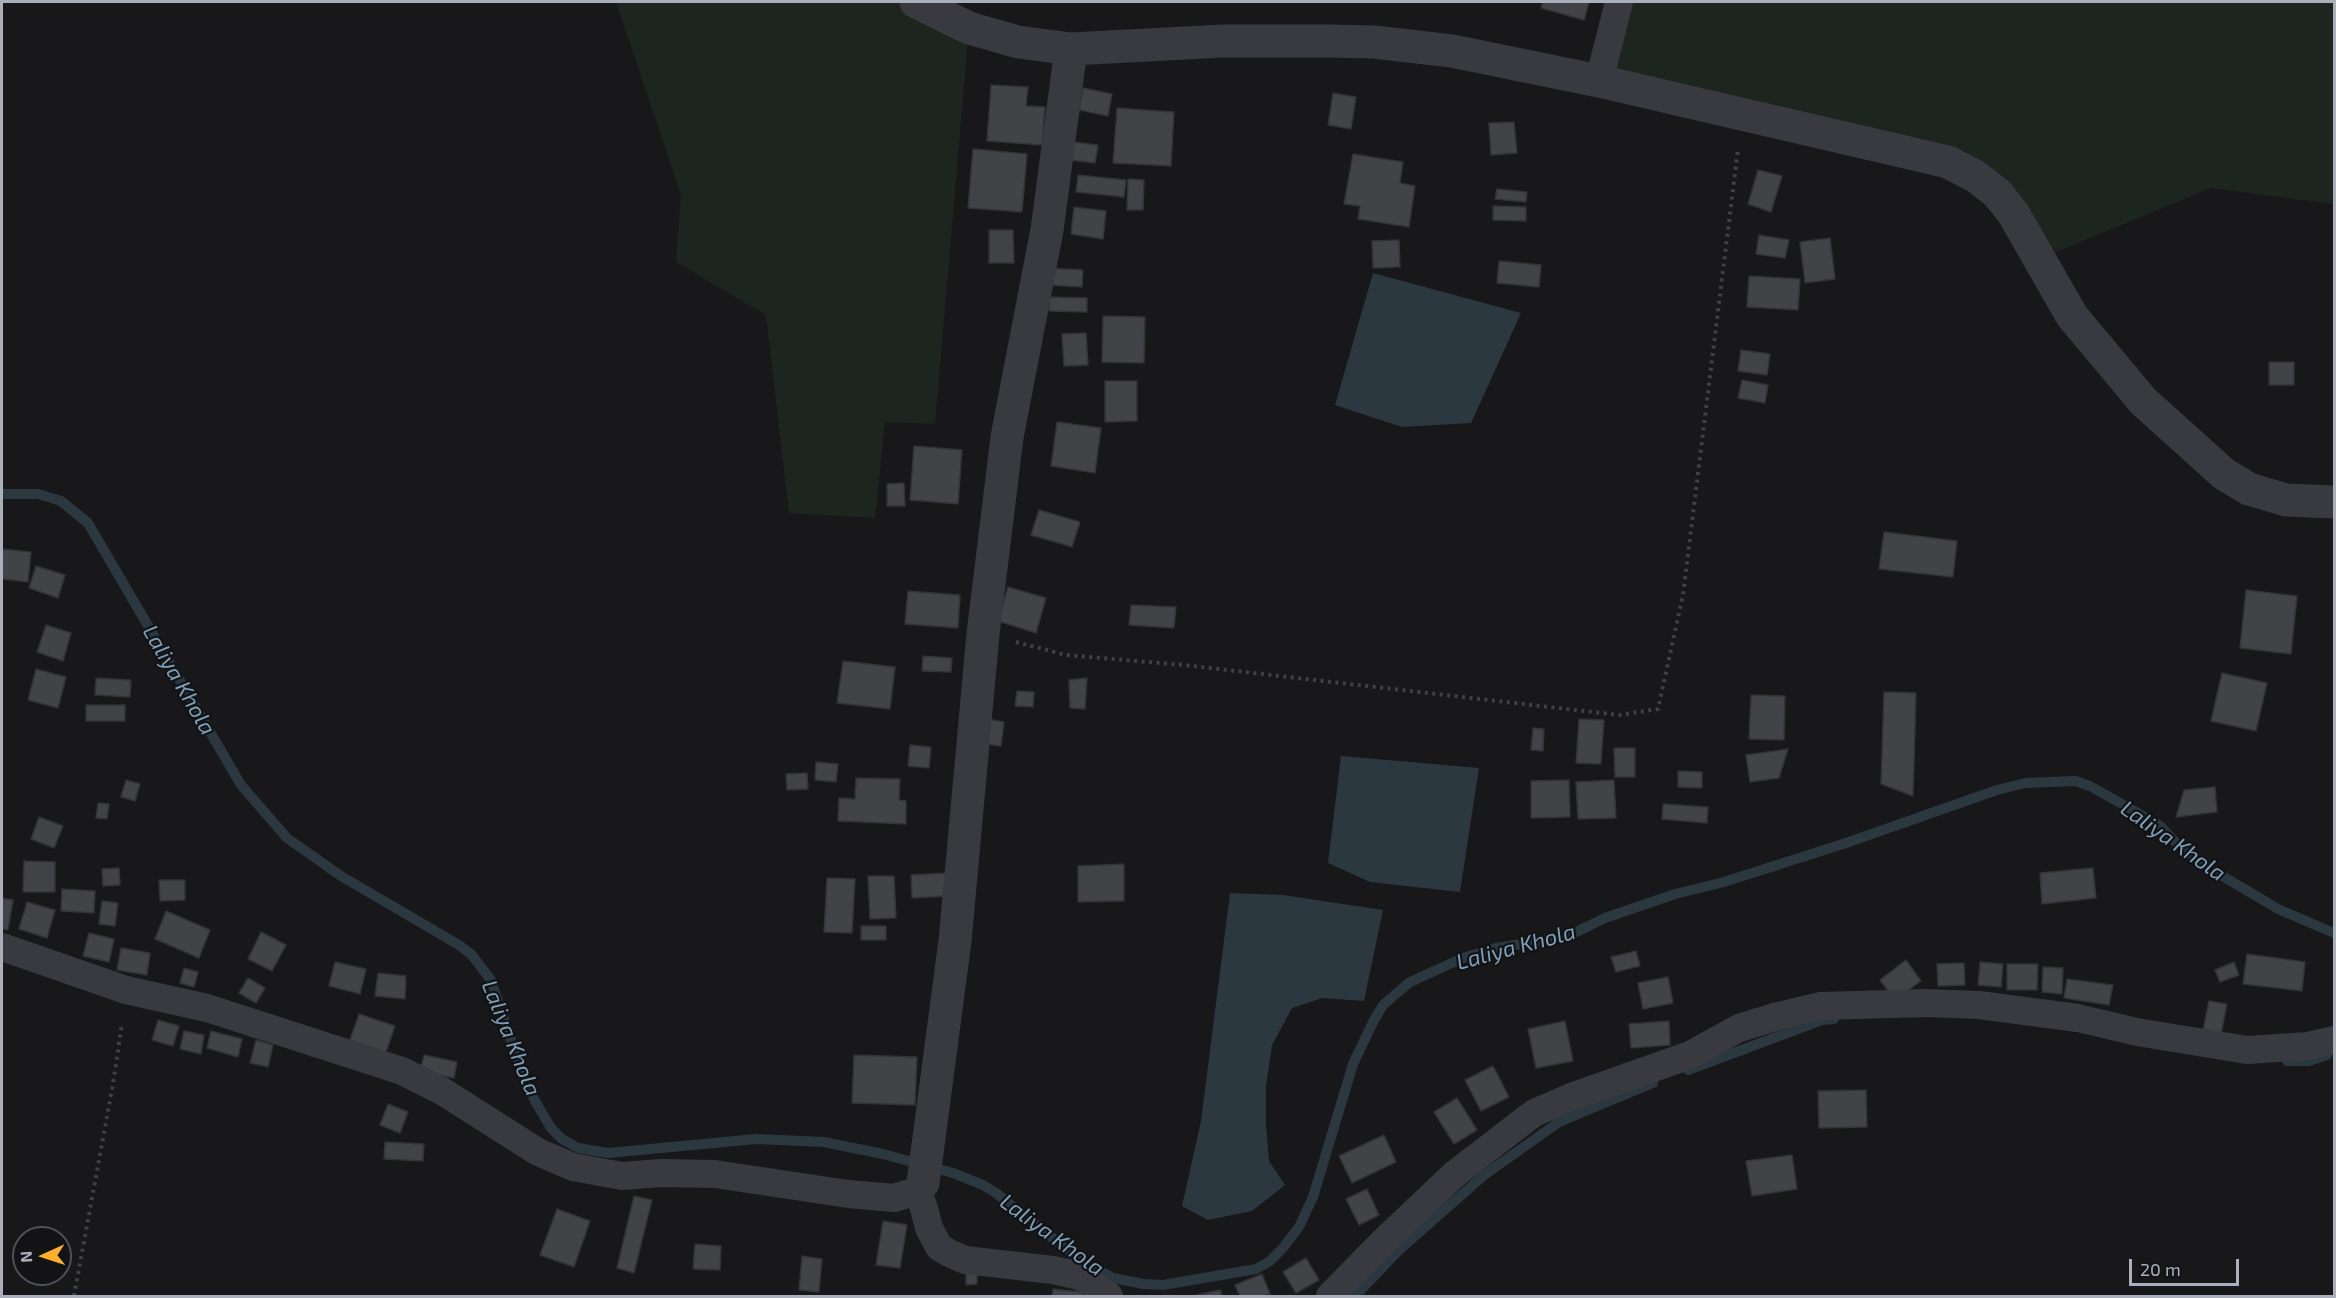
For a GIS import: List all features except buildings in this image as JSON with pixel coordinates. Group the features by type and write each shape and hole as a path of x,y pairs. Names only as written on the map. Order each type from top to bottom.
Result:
{"street":[{"path":"916,2 969,28 1018,42 1071,49 1223,41 1374,42 1452,51 1599,81 1948,162 1975,176 1997,194 2013,213 2072,316 2143,401 2208,460 2224,474 2249,489 2286,500 2334,502"},
{"path":"1599,81 1619,2"},
{"path":"1071,49 1047,230 1007,437 983,634 955,940 922,1177 924,1208 929,1228 939,1247 965,1260 1053,1270 1080,1276 1109,1296"},
{"path":"2,947 126,990 207,1008 402,1071 451,1096 538,1152 573,1167 622,1176 661,1173 715,1174 848,1194 894,1198 907,1196 922,1177"},
{"path":"1330,1296 1456,1173 1534,1113 1571,1097 1690,1055 1738,1028 1778,1016 1820,1006 1926,1003 1979,1005 2078,1018 2137,1032 2247,1050 2308,1046 2334,1040"}],"path":[{"path":"983,634 1066,655 1184,664 1619,715 1658,709 1683,595 1743,114"},
{"path":"74,1296 113,1084 126,990"}],"shaded area":[{"path":"616,2 915,2 969,28 935,424 885,422 875,518 789,513 766,315 676,262 681,195"},
{"path":"1619,2 2334,2 2334,204 2211,188 2039,259 1975,176 1599,82"},
{"path":"1373,273 1521,313 1471,423 1402,427 1335,405"},
{"path":"1341,756 1479,768 1460,892 1370,882 1328,863"},
{"path":"1230,893 1283,895 1383,910 1364,1001 1322,998 1292,1008 1272,1045 1266,1086 1269,1161 1285,1185 1252,1211 1208,1220 1182,1206 1201,1121"}],"waterway":[{"name":"Laliya Khola","path":"2,494 38,494 61,501 88,523 241,785 287,838 341,876 471,954 491,980 522,1073 535,1101 551,1128 562,1139 578,1148 608,1153 756,1139 824,1142 883,1154 953,1173 983,1185 1083,1262 1113,1278 1144,1284 1163,1285 1256,1269 1270,1261 1282,1249 1299,1227 1313,1197 1353,1064 1374,1020 1383,1005 1410,982 1463,958 1496,948 1566,937 1605,918 1675,894 1724,882 1846,843 1997,790 2025,783 2075,781 2090,786 2159,825 2181,848 2209,868 2278,909 2334,933"},
{"path":"1688,1070 1822,1020 1834,1019"},
{"path":"2287,1061 2309,1061 2327,1055"},
{"path":"1355,1296 1398,1251 1483,1176 1559,1122 1653,1083"}]}
